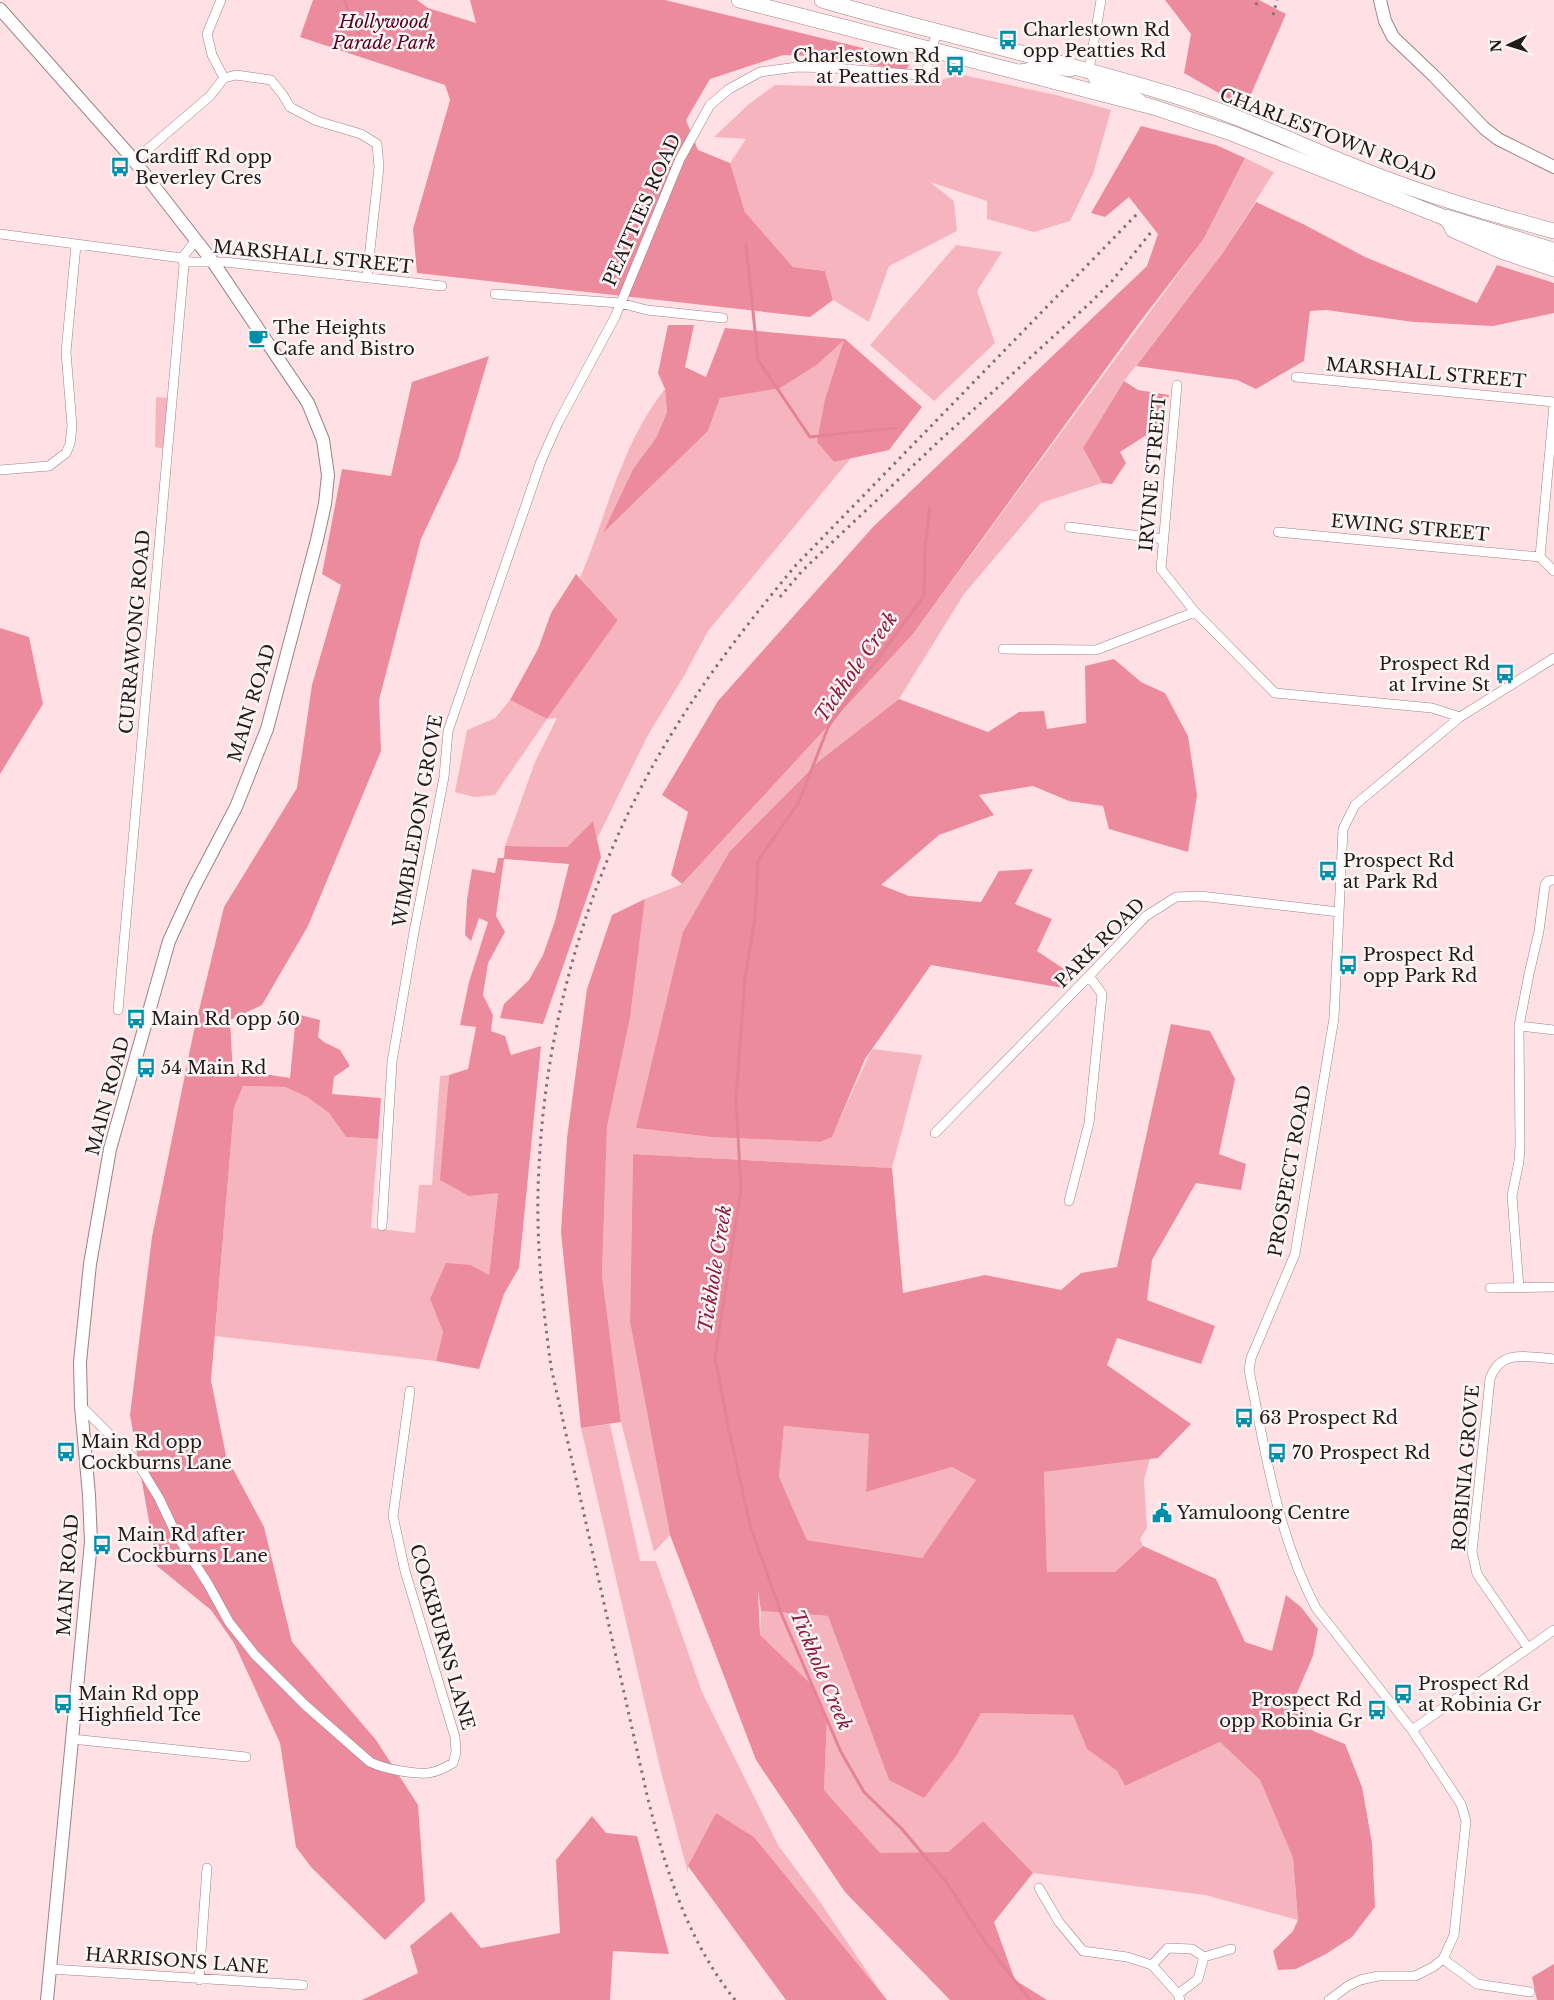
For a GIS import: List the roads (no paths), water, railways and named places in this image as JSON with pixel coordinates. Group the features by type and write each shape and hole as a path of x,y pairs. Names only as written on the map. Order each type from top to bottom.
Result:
{"highway":[{"name":"CHARLESTOWN ROAD","path":"739,0 1153,107 1231,133 1448,219"},
{"name":"CHARLESTOWN ROAD","path":"822,0 1089,70 1181,98 1242,120 1447,201 1554,231"},
{"path":"1448,219 1554,252"},
{"path":"1448,219 1453,230 1554,269"}],"main road":[{"path":"1380,0 1385,20 1394,37 1484,128 1498,139 1554,167"},
{"name":"MAIN ROAD","path":"0,9 134,161 213,262 308,403 323,440 328,475 325,504 317,540 266,729 236,808 193,889 169,942 110,1149 90,1264 80,1362 81,1406 90,1496 92,1542 47,2000"}],"street":[{"path":"221,0 207,34 212,55 224,78"},
{"path":"1089,70 1101,0"},
{"name":"PEATTIES ROAD","path":"620,303 680,159 710,105 729,89 760,72 797,67 919,75 927,69 937,30"},
{"name":"CHARLESTOWN ROAD","path":"1012,70 1032,67 1076,73 1089,70 1095,82 1127,91 1153,107"},
{"path":"134,161 210,96 224,78 236,75 271,80 290,107 317,121 361,134 377,144 379,167 367,277"},
{"name":"MARSHALL STREET","path":"0,234 182,258 188,262 213,262 442,286"},
{"name":"MARSHALL STREET","path":"182,258 196,240"},
{"path":"0,470 49,466 66,453 70,444 72,426 66,352 76,245"},
{"name":"CURRAWONG ROAD","path":"118,1010 184,265 182,258"},
{"path":"494,294 620,303 647,310 723,318"},
{"name":"WIMBLEDON GROVE","path":"382,1226 392,1062 414,932 444,777 448,731 541,461 558,423 611,325 620,303"},
{"name":"MARSHALL STREET","path":"1296,377 1554,403"},
{"name":"IRVINE STREET","path":"1177,384 1161,569 1195,612 1275,693 1432,708 1460,717"},
{"path":"1554,403 1540,556 1554,571"},
{"path":"1069,527 1164,539"},
{"name":"EWING STREET","path":"1278,532 1540,556"},
{"path":"1003,649 1096,650 1195,612"},
{"name":"PROSPECT ROAD","path":"1329,2000 1337,1993 1360,1980 1378,1976 1415,1976 1433,1967 1443,1958 1454,1935 1465,1816 1458,1799 1412,1730 1316,1608 1304,1587 1271,1482 1249,1370 1251,1358 1295,1254 1334,1018 1343,829 1355,805 1460,717 1554,658"},
{"path":"1519,1288 1512,1196 1520,1161 1519,1026 1540,931 1543,890 1551,881"},
{"name":"PARK ROAD","path":"936,1133 1146,916 1176,897 1200,896 1339,912"},
{"path":"1069,1201 1090,1123 1102,994 1089,976"},
{"path":"1519,1026 1554,1030"},
{"path":"1490,1288 1554,1287"},
{"name":"ROBINIA GROVE","path":"1528,1648 1477,1574 1472,1552 1490,1379 1493,1371 1498,1364 1507,1358 1517,1356 1554,1359"},
{"name":"COCKBURNS LANE","path":"81,1406 137,1462 159,1498 176,1534 208,1584 229,1622 255,1655 305,1704 370,1762 380,1767 428,1772 443,1769 453,1763 456,1752 455,1737 444,1695 405,1571 393,1516 410,1391"},
{"path":"1412,1730 1554,1630"},
{"path":"72,1739 246,1757"},
{"path":"199,1980 207,1868"},
{"path":"1039,1888 1059,1922 1083,1951 1127,1957 1152,1965 1179,1997 1198,1979 1204,1958"},
{"path":"1152,1965 1168,1948 1192,1949 1204,1958"},
{"path":"1204,1958 1230,1949"},
{"path":"1443,1958 1477,1984 1530,1992"},
{"name":"HARRISONS LANE","path":"50,1969 199,1980 303,1985"}],"waterway":[{"path":"344,0 360,36"},
{"name":"Tickhole Creek","path":"746,244 758,360 810,437 895,428"},
{"name":"Tickhole Creek","path":"930,507 925,547 924,596 829,725 799,802 758,861 755,918 745,978 736,1099 741,1190 715,1357 750,1525 781,1613 841,1752 864,1792 902,1829 947,1883 987,1945 1030,2000"}],"railway":[{"path":"1256,5 1258,0"},
{"path":"1273,15 1277,0"},
{"path":"735,2000 718,1977 691,1928 670,1876 662,1849 647,1795 551,1367 540,1267 538,1192 543,1110 563,996 579,940 598,885 620,831 645,780 674,730 717,666 796,565 1137,214"},
{"path":"780,597 802,571 938,442 1090,303 1112,281 1152,231"}],"place":[{"name":"Charlestown Rd opp Peatties Rd","path":"1008,40"},
{"name":"Charlestown Rd at Peatties Rd","path":"955,66"},
{"name":"Cardiff Rd opp Beverley Cres","path":"120,167"},
{"name":"The Heights Cafe and Bistro","path":"258,338"},
{"name":"Prospect Rd at Irvine St","path":"1505,674"},
{"name":"Prospect Rd at Park Rd","path":"1328,871"},
{"name":"Prospect Rd opp Park Rd","path":"1348,965"},
{"name":"Main Rd opp 50","path":"136,1019"},
{"name":"54 Main Rd","path":"146,1068"},
{"name":"63 Prospect Rd","path":"1244,1418"},
{"name":"Main Rd opp Cockburns Lane","path":"66,1452"},
{"name":"70 Prospect Rd","path":"1277,1453"},
{"name":"Yamuloong Centre","path":"1162,1513"},
{"name":"Main Rd after Cockburns Lane","path":"102,1545"},
{"name":"Prospect Rd at Robinia Gr","path":"1403,1694"},
{"name":"Main Rd opp Highfield Tce","path":"63,1704"},
{"name":"Prospect Rd opp Robinia Gr","path":"1377,1710"}],"park label":[{"name":"Hollywood Parade Park","path":"384,32"}]}
